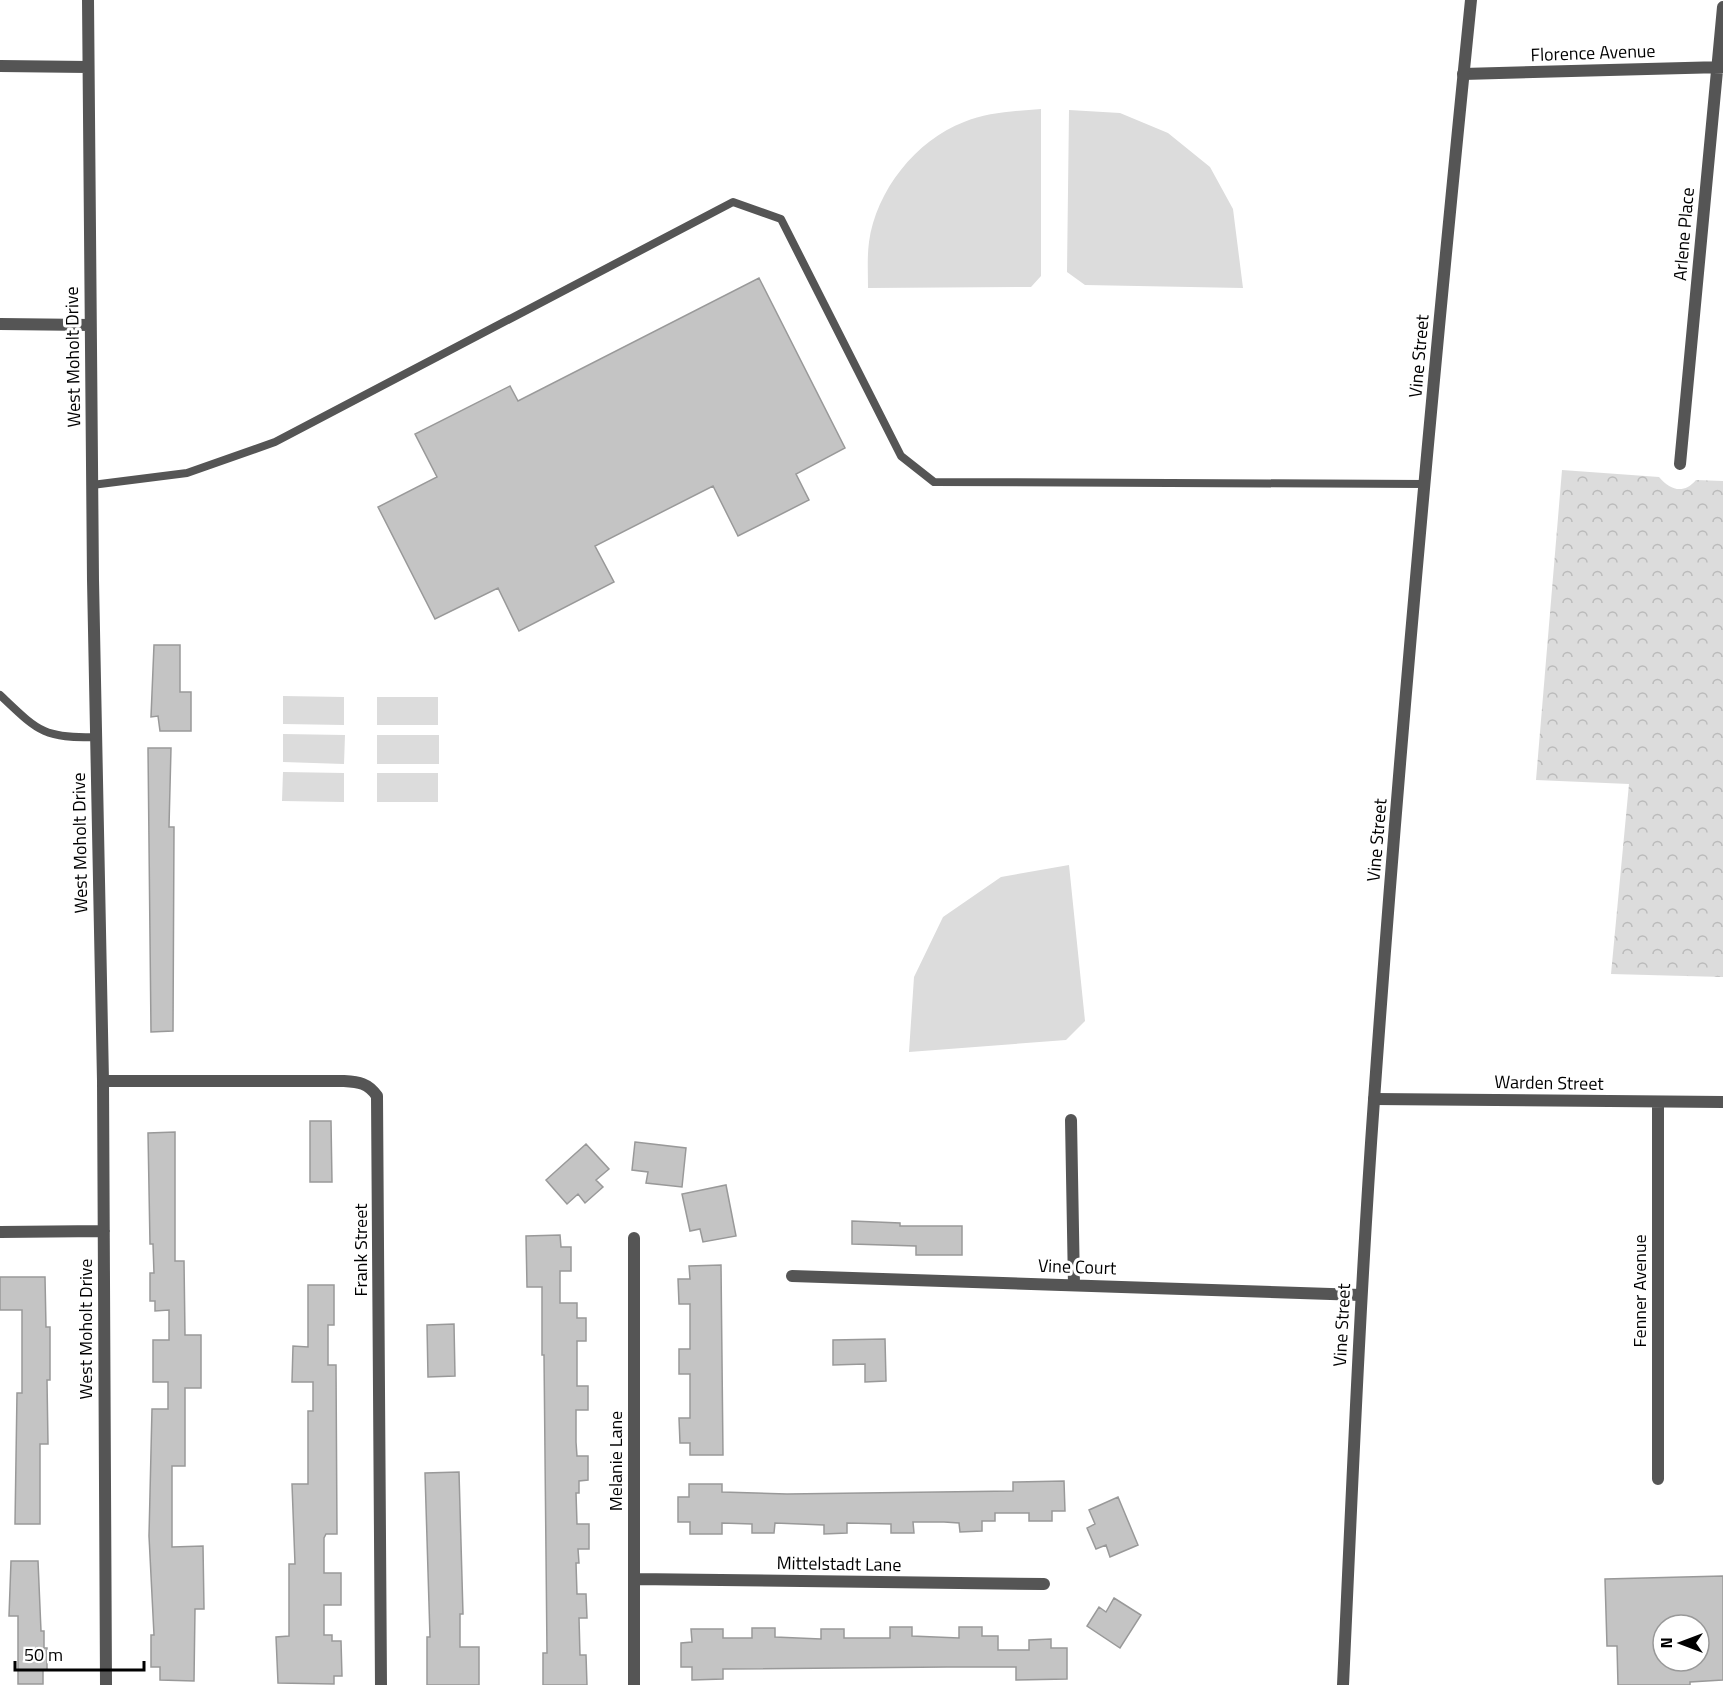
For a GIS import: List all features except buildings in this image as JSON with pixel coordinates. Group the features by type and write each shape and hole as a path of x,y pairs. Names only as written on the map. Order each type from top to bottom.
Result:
{"street":[{"name":"West Moholt Drive","path":"88,0 92,485 103,1081 106,1685"},
{"name":"Vine Street","path":"1343,1685 1361,1295 1374,1099 1425,484 1471,0"},
{"name":"Arlene Place","path":"1680,464 1720,67 1723,7"},
{"path":"0,66 88,67"},
{"name":"Florence Avenue","path":"1463,74 1720,67"},
{"path":"0,324 90,325"},
{"name":"Frank Street","path":"103,1081 344,1081 361,1082 371,1087 377,1096 381,1685"},
{"name":"Warden Street","path":"1374,1099 1723,1102"},
{"name":"Fenner Avenue","path":"1658,1103 1658,1479"},
{"path":"1071,1120 1074,1285"},
{"path":"0,1232 104,1231"},
{"name":"Melanie Lane","path":"634,1238 634,1685"},
{"name":"Vine Court","path":"792,1276 1361,1295"},
{"name":"Mittelstadt Lane","path":"634,1580 1044,1584"}],"lane":[{"path":"92,485 187,473 275,442 734,202 781,219 901,456 934,482 1425,484"},
{"path":"0,695 34,727 51,736 96,737"}],"green space":[{"path":"1041,109 1041,276 1031,287 868,288 868,248 873,223 889,186 915,154 946,130 964,122 1002,112"},
{"path":"1069,110 1120,113 1168,133 1210,167 1233,209 1243,288 1085,285 1067,272"},
{"path":"1562,470 1659,477 1668,485 1678,489 1687,487 1696,480 1723,481 1723,977 1611,974 1629,784 1536,780"},
{"path":"283,696 344,697 344,725 283,724"},
{"path":"377,697 438,697 438,725 377,725"},
{"path":"283,734 345,735 344,764 283,762"},
{"path":"377,735 439,735 439,764 377,764"},
{"path":"283,772 344,773 344,802 282,801"},
{"path":"377,773 438,773 438,802 377,802"},
{"path":"1069,865 1085,1021 1066,1040 909,1052 914,977 943,917 1001,877"}]}
